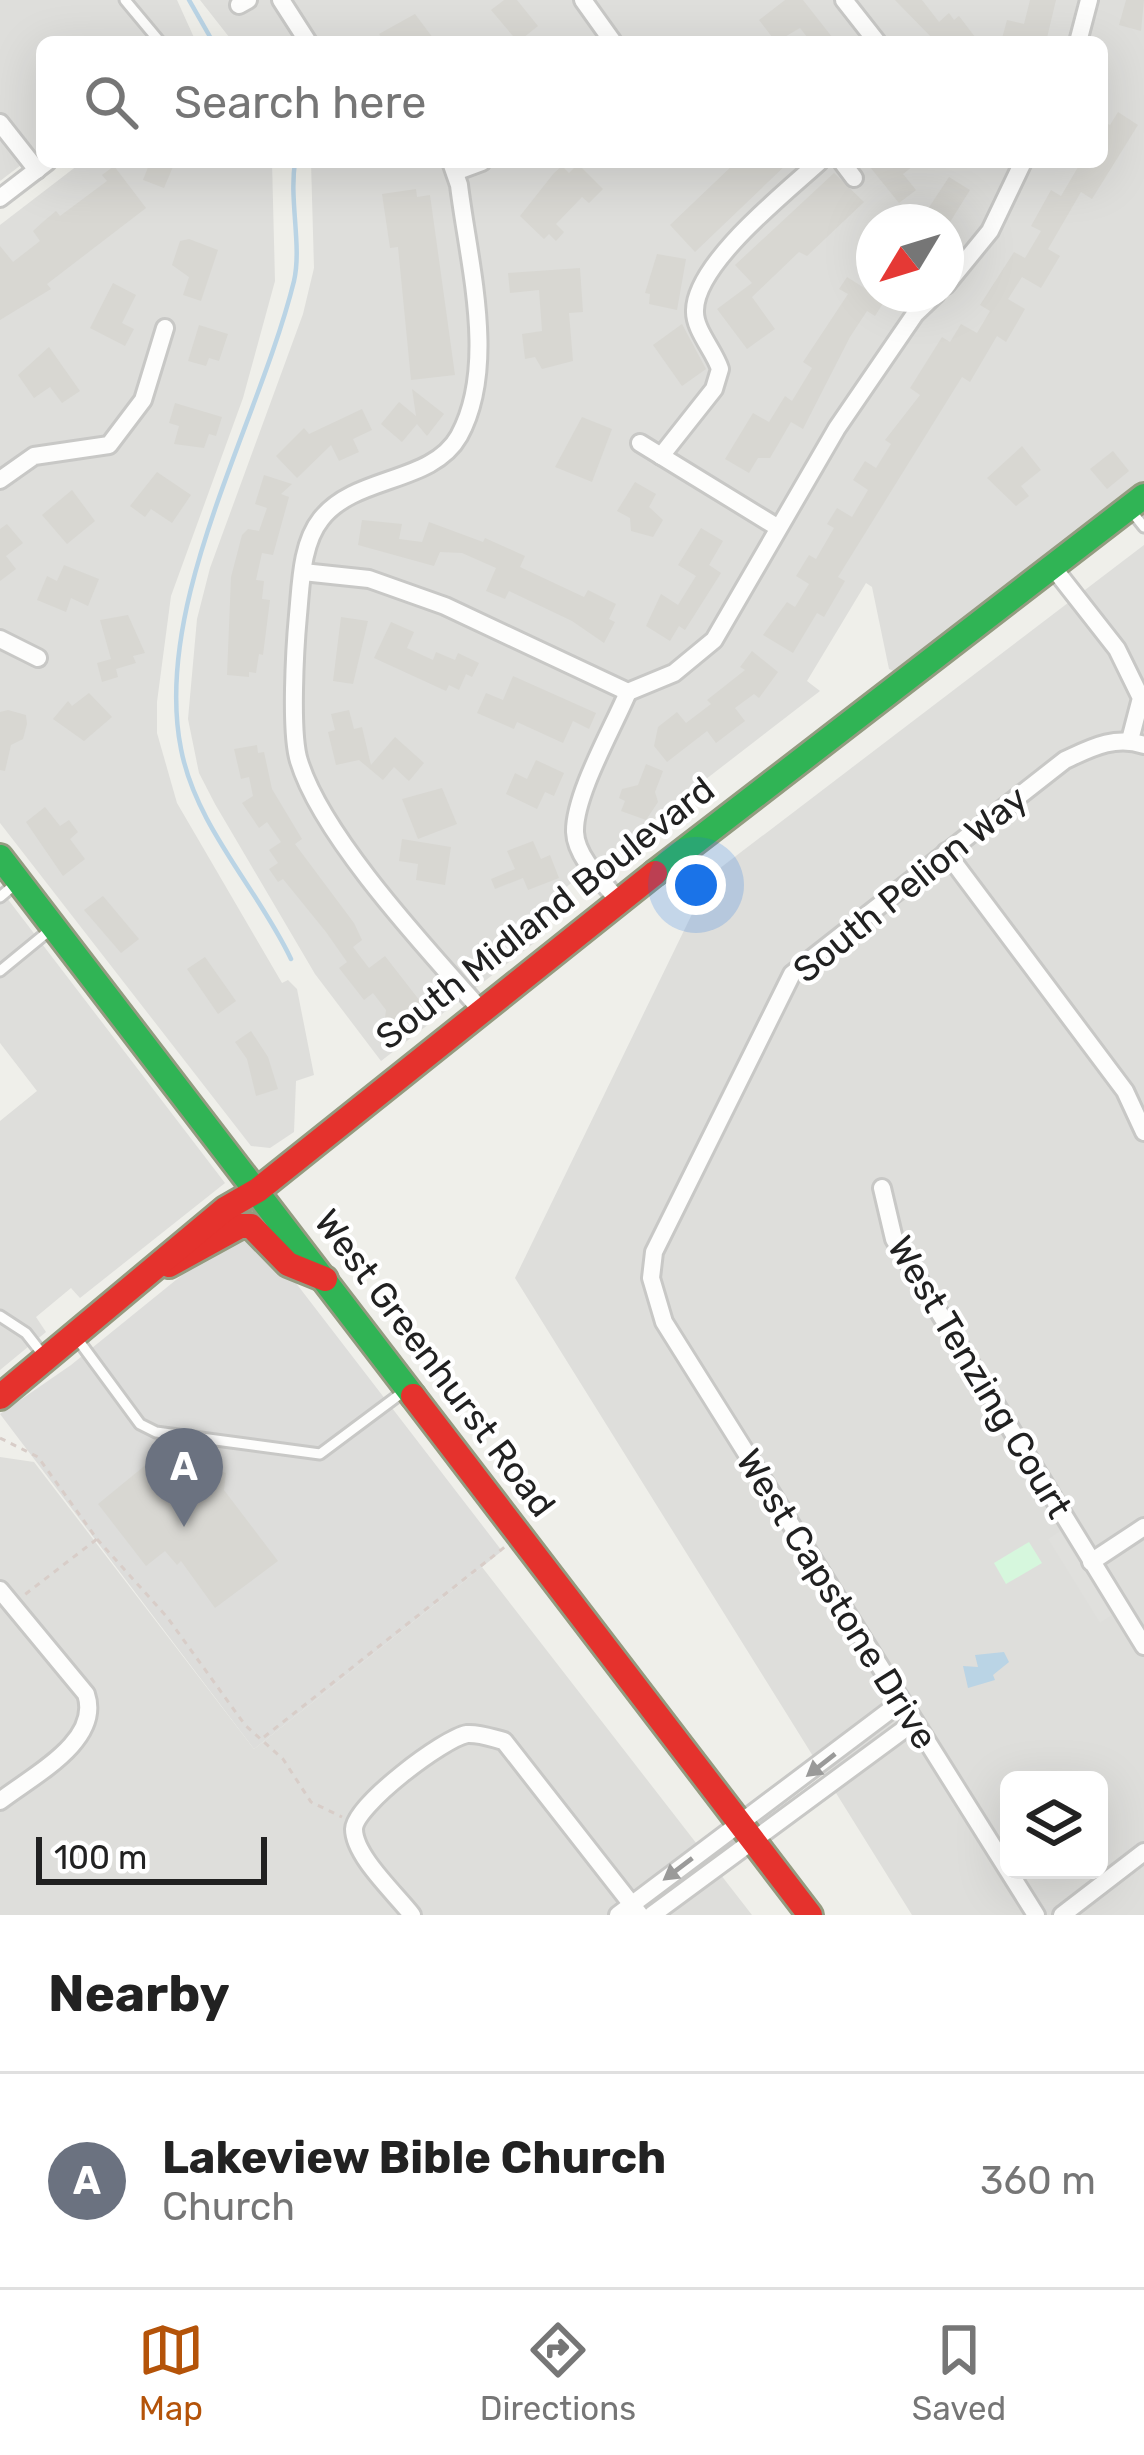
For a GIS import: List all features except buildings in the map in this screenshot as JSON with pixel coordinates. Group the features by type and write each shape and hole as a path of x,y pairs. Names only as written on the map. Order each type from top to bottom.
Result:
{"main road":[{"name":"South Midland Boulevard","path":"0,1397 225,1208 259,1190 842,724 1052,566 1139,510"},
{"name":"West Greenhurst Road","path":"0,856 10,889 54,927 810,1915"},
{"path":"156,1265 178,1264 240,1226 251,1226 289,1264 327,1280"}],"street":[{"path":"281,0 304,36"},
{"path":"583,0 609,36"},
{"path":"844,0 872,36"},
{"path":"1080,36 1089,0"},
{"path":"0,123 36,160"},
{"path":"0,198 39,168"},
{"path":"453,168 477,348 475,394 458,438 438,461 387,479 321,518 302,572 296,639 298,760 331,822 399,918 482,1010"},
{"path":"661,456 714,389 720,369 698,327 695,310 700,284 757,220 813,168"},
{"path":"846,168 854,178"},
{"path":"964,262 989,231 1014,168"},
{"path":"620,902 587,862 575,835 581,802 628,692 674,673 714,640 837,428 917,312"},
{"path":"0,480 34,456 110,445 143,400 165,328"},
{"path":"640,443 777,527"},
{"path":"1052,566 1117,649 1141,698 1137,742"},
{"path":"302,572 369,579 445,606 628,692"},
{"path":"0,639 38,658"},
{"name":"South Pelion Way","path":"651,1278 654,1252 667,1220 777,996 813,955 1065,760 1099,744 1137,742"},
{"path":"946,852 1125,1091 1144,1132"},
{"name":"West Tenzing Court","path":"882,1188 894,1238 1144,1646"},
{"name":"West Capstone Drive","path":"651,1278 664,1322 1036,1915"},
{"path":"1091,1562 1144,1527"},
{"path":"0,1801 80,1736 90,1719 86,1694 8,1596"},
{"path":"652,1915 779,1799 901,1702"},
{"path":"412,1915 361,1848 354,1829 361,1809 450,1739 472,1733 504,1742 630,1911 745,1831 795,1814 914,1722"},
{"path":"1062,1915 1144,1852"}],"lane":[{"path":"125,0 155,36"},
{"path":"0,971 54,927"},
{"path":"0,1316 26,1333 47,1360"},
{"path":"76,1337 140,1424 156,1432 320,1454 407,1389"}],"path":[{"path":"0,1438 38,1457 97,1539 167,1617 245,1725 262,1738 311,1802 336,1811 354,1829"},
{"path":"262,1738 518,1535"},
{"path":"8,1596 97,1539"}],"shaded area":[{"path":"0,0 177,0 193,36 36,36 36,154 0,181"},
{"path":"200,0 1144,0 1144,481 896,672 889,669 872,587 866,583 807,681 820,691 521,922 534,943 381,1061 315,974 215,804 199,773 188,719 197,619 210,568 303,314 314,268 311,168 1108,168 1108,36 228,36"},
{"path":"74,168 272,168 275,281 243,398 171,596 157,702 157,733 177,803 282,983 288,980 297,989 314,1075 296,1081 294,1132 270,1148 251,1146 0,823 0,225"},
{"path":"1144,545 1144,1915 912,1915 515,1278 711,875"},
{"path":"0,889 225,1183 80,1298 71,1288 36,1317 46,1332 0,1370 0,1121 37,1091 0,1043"},
{"path":"259,1235 502,1551 254,1749 0,1414 71,1365 229,1237"},
{"path":"0,1457 34,1462 254,1749 482,1567 752,1915 0,1915"},
{"path":"1060,1531 1112,1615 1100,1623 1048,1539"}],"green space":[{"path":"1029,1542 1042,1563 1006,1584 994,1563"}],"water":[{"path":"1004,1652 1009,1662 993,1675 995,1680 968,1688 963,1666 978,1667 975,1655"}],"waterway":[{"path":"189,0 210,36"},
{"path":"291,959 200,805 181,749 176,693 195,574 294,281 295,168"}],"traffic: fast":[{"path":"655,873 1144,496"},
{"path":"0,857 413,1396"}],"traffic: jam":[{"path":"0,1397 225,1209 258,1190 655,873"},
{"path":"169,1265 240,1226 251,1226 288,1264 325,1279"},
{"path":"413,1396 810,1915"}],"place":[{"name":"Lakeview Bible Church","path":"184,1527"}]}
